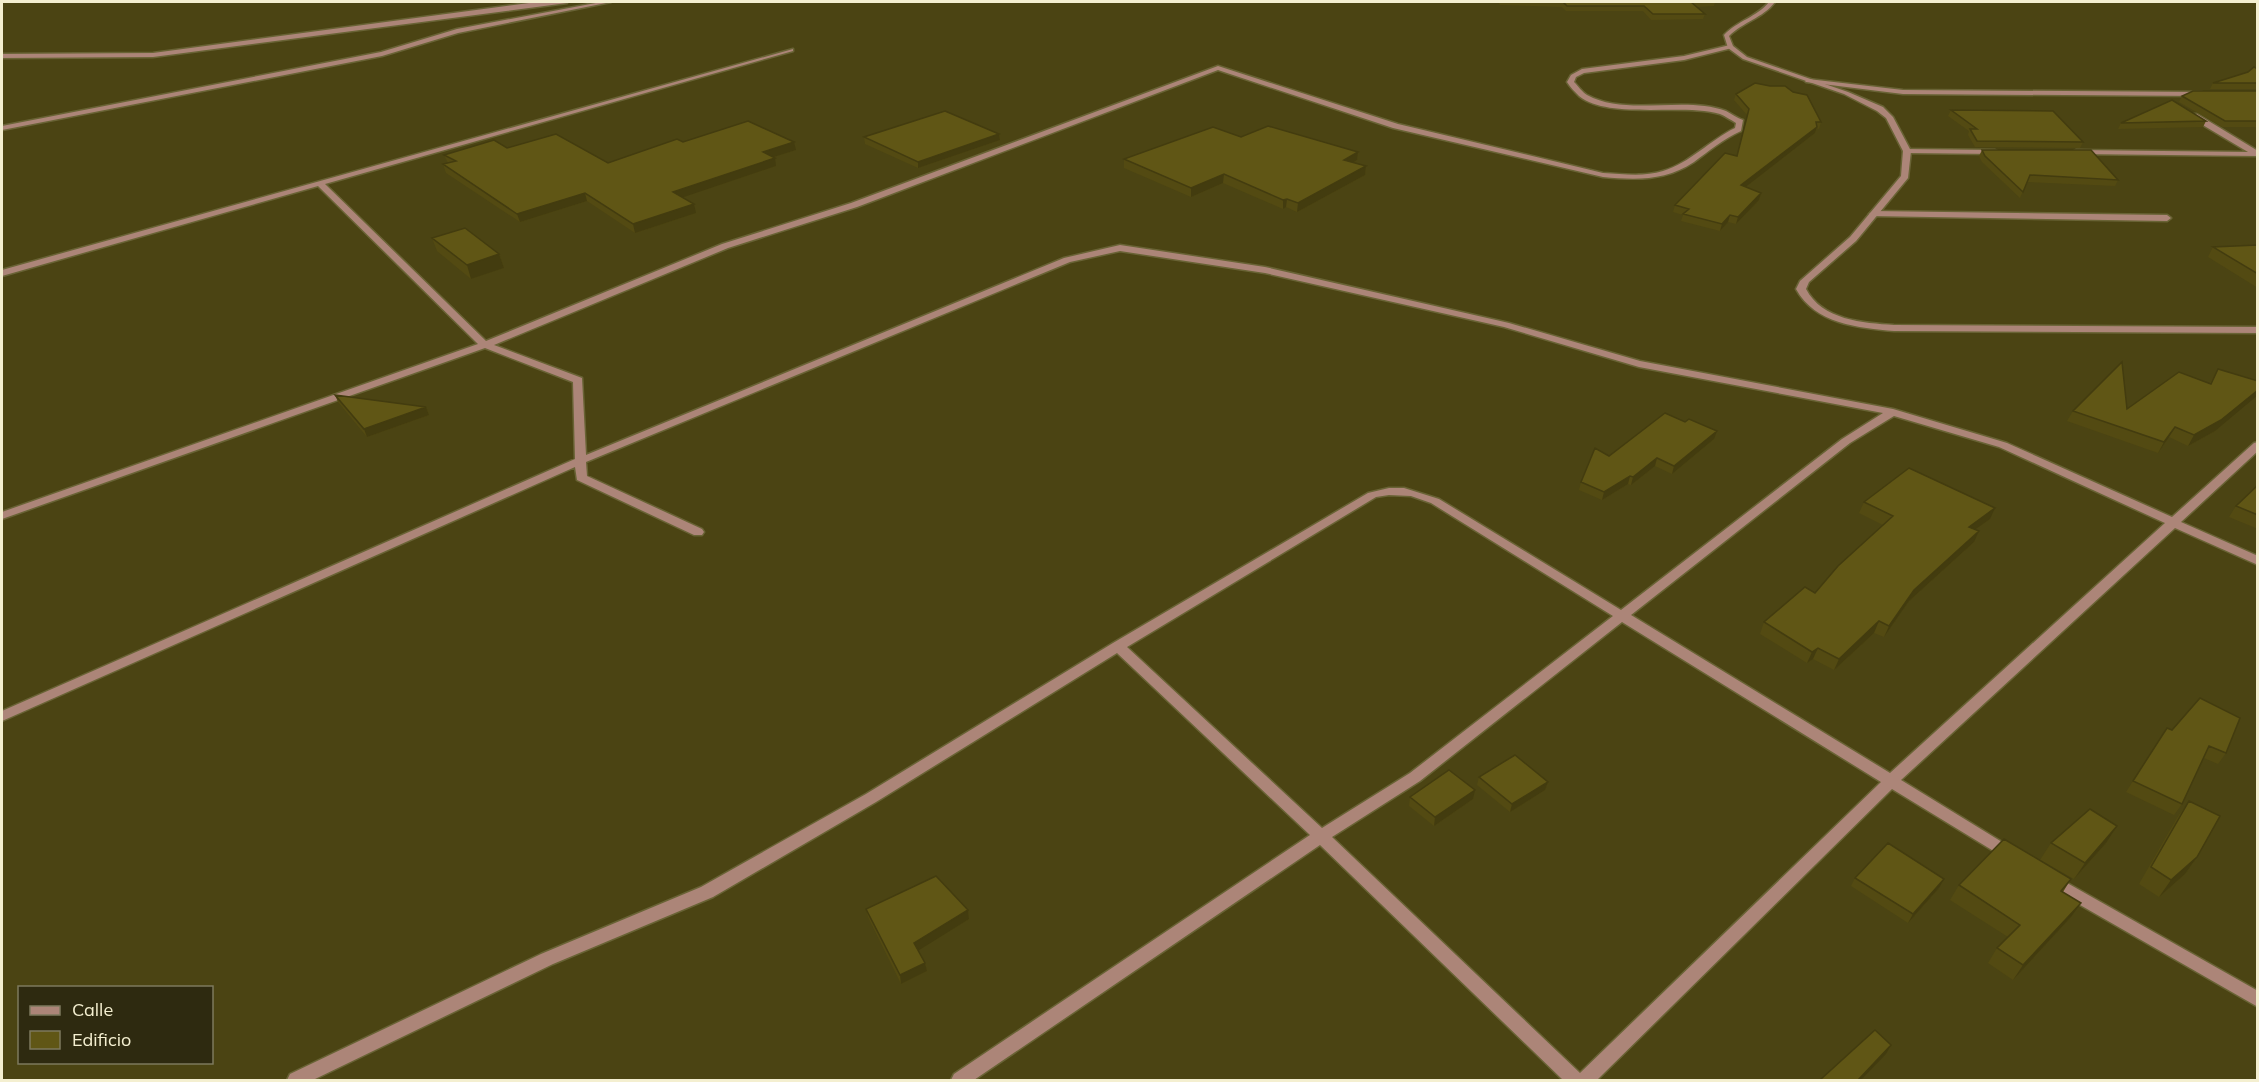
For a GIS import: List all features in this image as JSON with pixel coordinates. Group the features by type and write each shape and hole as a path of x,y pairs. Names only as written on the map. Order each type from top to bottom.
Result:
{"street":[{"path":"2,128 382,54 457,31 608,2"},
{"path":"1772,2 1766,12 1733,28 1726,36 1730,47 1745,58 1865,100 1880,108 1889,117 1907,151 1905,176 1853,239 1805,281 1801,289 1804,298 1814,307 1849,322 1891,327 2047,332 2194,328 2258,330"},
{"path":"2,56 153,55 537,4 592,5"},
{"path":"2,516 485,345 725,246 854,205 1218,68 1396,126 1603,175 1653,176 1672,171 1738,129 1740,122 1728,114 1708,109 1636,107 1598,101 1574,88 1570,82 1573,76 1582,71 1684,58 1730,47"},
{"path":"2,273 791,50"},
{"path":"1808,81 1903,92 2214,94"},
{"path":"2157,93 2177,105"},
{"path":"2187,112 2257,154"},
{"path":"1907,151 2000,152"},
{"path":"2070,152 2257,154"},
{"path":"320,184 485,345 578,380 580,478 698,532"},
{"path":"1873,214 2166,218"},
{"path":"2,716 580,461 1067,260 1120,248 1265,270 1506,325 1639,364 1893,412 2003,445 2258,561"},
{"path":"960,1080 1321,836 1415,777 1846,441 1893,412"},
{"path":"1586,1080 1892,780 2258,445"},
{"path":"296,1080 547,959 707,892 871,798 1118,646 1372,495 1397,490 1435,501 1892,780 2031,868 2258,1000"},
{"path":"1118,646 1321,836 1575,1080"}],"building":[{"path":"1563,2 1691,2 1705,14 1653,14 1644,6 1567,6"},
{"path":"2254,67 2258,69 2258,83 2213,83 2248,72"},
{"path":"1755,83 1785,86 1793,92 1807,95 1821,122 1816,122 1817,127 1741,185 1761,193 1738,217 1730,215 1722,224 1683,214 1689,209 1675,205 1725,153 1737,156 1749,109 1736,94"},
{"path":"2193,91 2258,91 2258,121 2225,121 2182,96"},
{"path":"2172,100 2206,121 2121,123"},
{"path":"1951,110 2053,111 2083,142 1977,141 1970,129 1977,129"},
{"path":"945,111 999,134 918,162 864,137"},
{"path":"748,121 794,142 763,152 775,158 673,192 694,204 633,224 585,193 517,214 443,164 456,161 444,155 494,140 507,148 556,134 608,163 677,139 683,142"},
{"path":"1268,126 1358,152 1344,160 1366,166 1298,203 1283,200 1224,174 1191,188 1124,159 1213,127 1241,137"},
{"path":"1982,150 2091,150 2118,180 2030,175 2023,192 1985,156"},
{"path":"465,228 499,254 467,265 432,238"},
{"path":"2258,245 2258,274 2213,247"},
{"path":"2122,362 2127,409 2179,372 2211,384 2218,369 2258,381 2258,390 2221,420 2194,435 2175,427 2164,442 2073,411"},
{"path":"335,395 426,407 364,429"},
{"path":"1665,413 1685,422 1689,419 1717,431 1674,466 1657,458 1633,477 1630,476 1604,492 1581,482 1595,448 1609,456"},
{"path":"1909,468 1995,508 1969,527 1979,531 1914,590 1889,626 1879,621 1839,659 1818,648 1812,652 1764,622 1805,587 1815,593 1838,566 1893,516 1864,502"},
{"path":"2257,486 2258,515 2236,506"},
{"path":"2200,698 2240,718 2226,753 2209,746 2182,804 2133,781 2167,728 2172,730"},
{"path":"1515,755 1548,782 1512,804 1479,777"},
{"path":"1449,770 1475,790 1435,817 1410,797"},
{"path":"2189,801 2220,816 2197,857 2171,880 2151,867"},
{"path":"2090,809 2117,826 2085,863 2051,843"},
{"path":"2004,839 2071,879 2061,891 2081,903 2023,965 1997,948 2020,925 1959,885"},
{"path":"1888,843 1944,879 1913,914 1855,878"},
{"path":"936,876 968,910 914,943 925,963 900,975 866,909"},
{"path":"1875,1030 1891,1045 1858,1080 1820,1080"}]}
